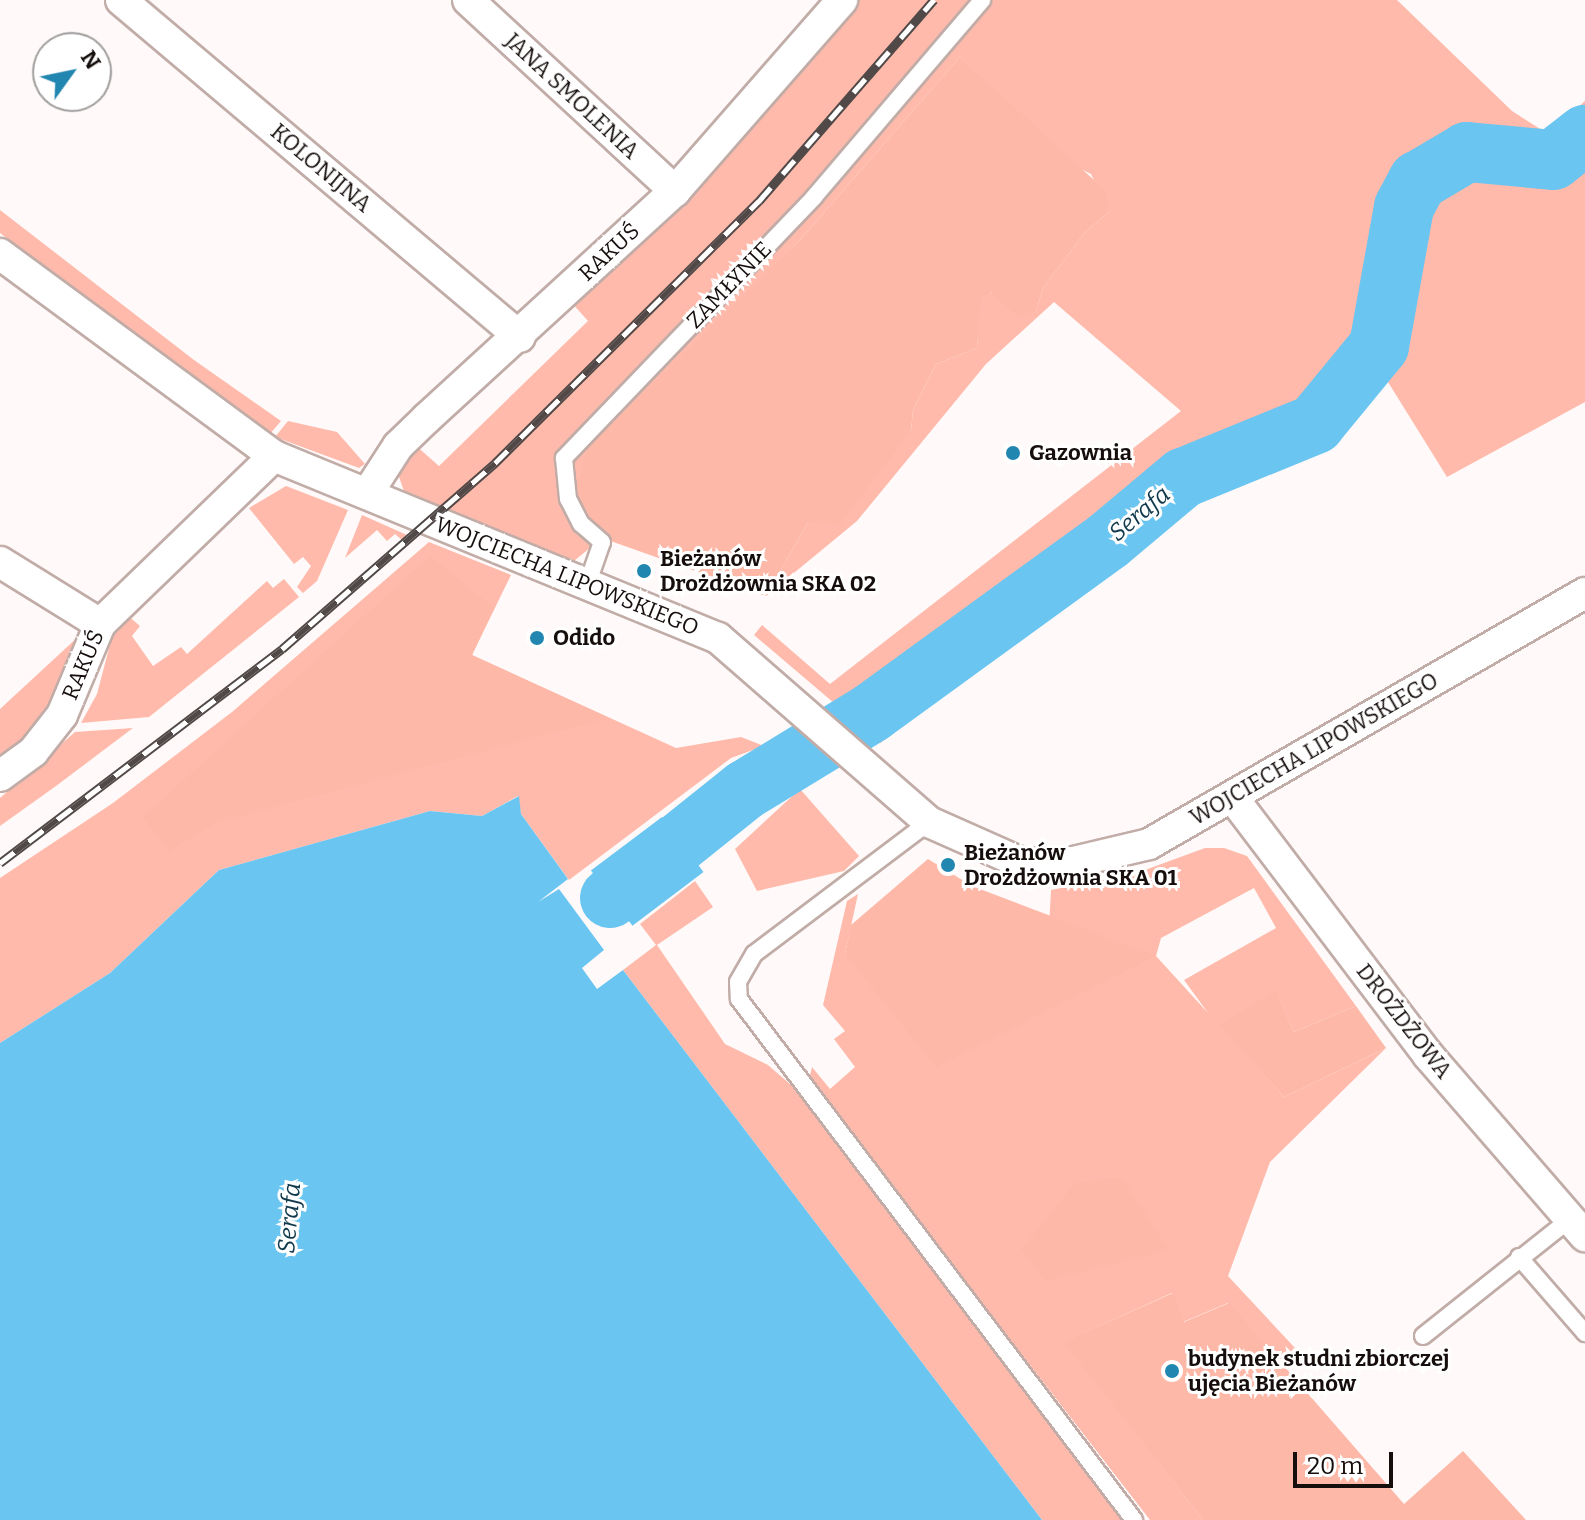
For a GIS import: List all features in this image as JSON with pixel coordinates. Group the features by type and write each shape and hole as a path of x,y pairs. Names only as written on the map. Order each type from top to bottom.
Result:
{"street":[{"name":"KOLONIJNA","path":"121,0 520,337"},
{"name":"JANA SMOLENIA","path":"468,0 675,191"},
{"name":"RAKUŚ","path":"367,494 398,446 520,337 675,191 842,0"},
{"name":"WOJCIECHA LIPOWSKIEGO","path":"0,254 274,456 588,582 718,638 874,769 929,822 1024,864 1073,862 1149,844 1233,798 1287,760 1585,593"},
{"name":"RAKUŚ","path":"0,776 33,752 62,715 100,624 274,456"},
{"path":"0,562 100,624"},
{"name":"DROŻDŻOWA","path":"1233,798 1428,1055 1578,1227"}],"lane":[{"name":"ZAMŁYNIE","path":"588,582 602,542 581,524 568,499 564,458 814,197 982,0"},
{"path":"929,822 754,954 738,982 739,999 1134,1520"},
{"path":"1423,1336 1519,1257 1578,1227"},
{"path":"1519,1257 1585,1333"}],"shaded area":[{"path":"856,0 1397,0 1512,111 1548,134 1585,101 1585,402 1447,477 1383,374 1333,433 1294,460 1238,472 1193,495 1111,565 898,721 881,743 754,635 762,625 830,684 1181,411 1054,302 986,364 857,521 766,596 808,522 911,431 913,410 936,364 977,348 980,298 990,292 1036,311 1043,288 1086,231 1109,212 1091,174 1073,165 960,57 800,240 714,328 602,538 574,561 404,491 398,474 414,444 439,466 588,321 571,302 684,198 755,125"},
{"path":"960,57 1106,191 1109,212 1086,231 1043,288 1036,311 1018,317 991,292 981,298 977,348 936,364 913,410 911,431 840,524 808,522 766,596 602,538 576,491 587,448 800,240"},
{"path":"0,210 194,360 281,421 270,434 181,374 0,233"},
{"path":"288,421 337,432 365,464 359,468 275,437"},
{"path":"286,486 348,510 317,581 303,593 297,587 311,566 303,557 294,564 249,508"},
{"path":"362,515 407,535 402,540 395,534 387,541 377,530 345,558"},
{"path":"429,542 511,575 472,655 676,748 741,737 764,746 731,758 569,880 521,814 518,796 482,816 430,811 219,870 110,973 0,1043 0,878 113,803 232,712"},
{"path":"430,556 494,608 472,655 609,718 218,822 168,851 143,817"},
{"path":"284,579 299,597 149,717 81,723 97,694 112,637 127,615 140,626 132,636 153,666 181,647 187,654 267,581 273,588"},
{"path":"79,636 57,712 0,757 0,709"},
{"path":"133,728 0,826 0,798 75,732"},
{"path":"800,789 859,856 844,871 757,891 735,849"},
{"path":"1205,848 1224,848 1247,856 1356,1006 1294,1032 1276,991 1220,1025 1284,1097 1386,1048 1270,1162 1228,1276 1295,1348 1277,1363 1228,1303 1183,1322 1172,1293 1064,1342 1203,1520 1150,1520 809,1080 812,1067 830,1089 855,1067 834,1039 845,1031 823,1005 847,901 858,894 845,954 1048,945 1051,890 1134,874","holes":["1254,888 1276,928 1184,980 1208,1013 1156,956 1161,938"]},
{"path":"928,859 972,886 1156,956 936,1067 845,954 851,925"},
{"path":"695,881 713,907 657,945 725,1044 768,1065 791,1085 1125,1520 1042,1520 623,970 656,945 640,924"},
{"path":"1276,990 1294,1032 1356,1006 1386,1048 1284,1097 1219,1025"},
{"path":"1121,1177 1169,1250 1045,1281 1021,1250 1075,1183"},
{"path":"1173,1293 1184,1322 1229,1303 1404,1504 1463,1451 1526,1520 1203,1520 1063,1342"}],"water":[{"path":"519,796 521,814 568,879 538,902 559,889 604,950 582,968 597,989 623,970 1042,1520 0,1520 0,1043 110,973 219,870 430,811 482,816"},
{"path":"662,817 704,872 632,926 591,871"}],"waterway":[{"name":"Serafa","path":"610,898 745,790 871,713 1109,540 1183,478 1315,424 1379,346 1404,207 1418,181 1467,152 1553,160 1585,135"}],"railway":[{"path":"0,863 282,649 495,463 759,201 934,0"}],"place":[{"name":"Gazownia","path":"1013,453"},
{"name":"Bieżanów Drożdżownia SKA 02","path":"644,571"},
{"name":"Odido","path":"537,638"},
{"name":"Bieżanów Drożdżownia SKA 01","path":"948,865"},
{"name":"budynek studni zbiorczej ujęcia Bieżanów","path":"1172,1371"}]}
